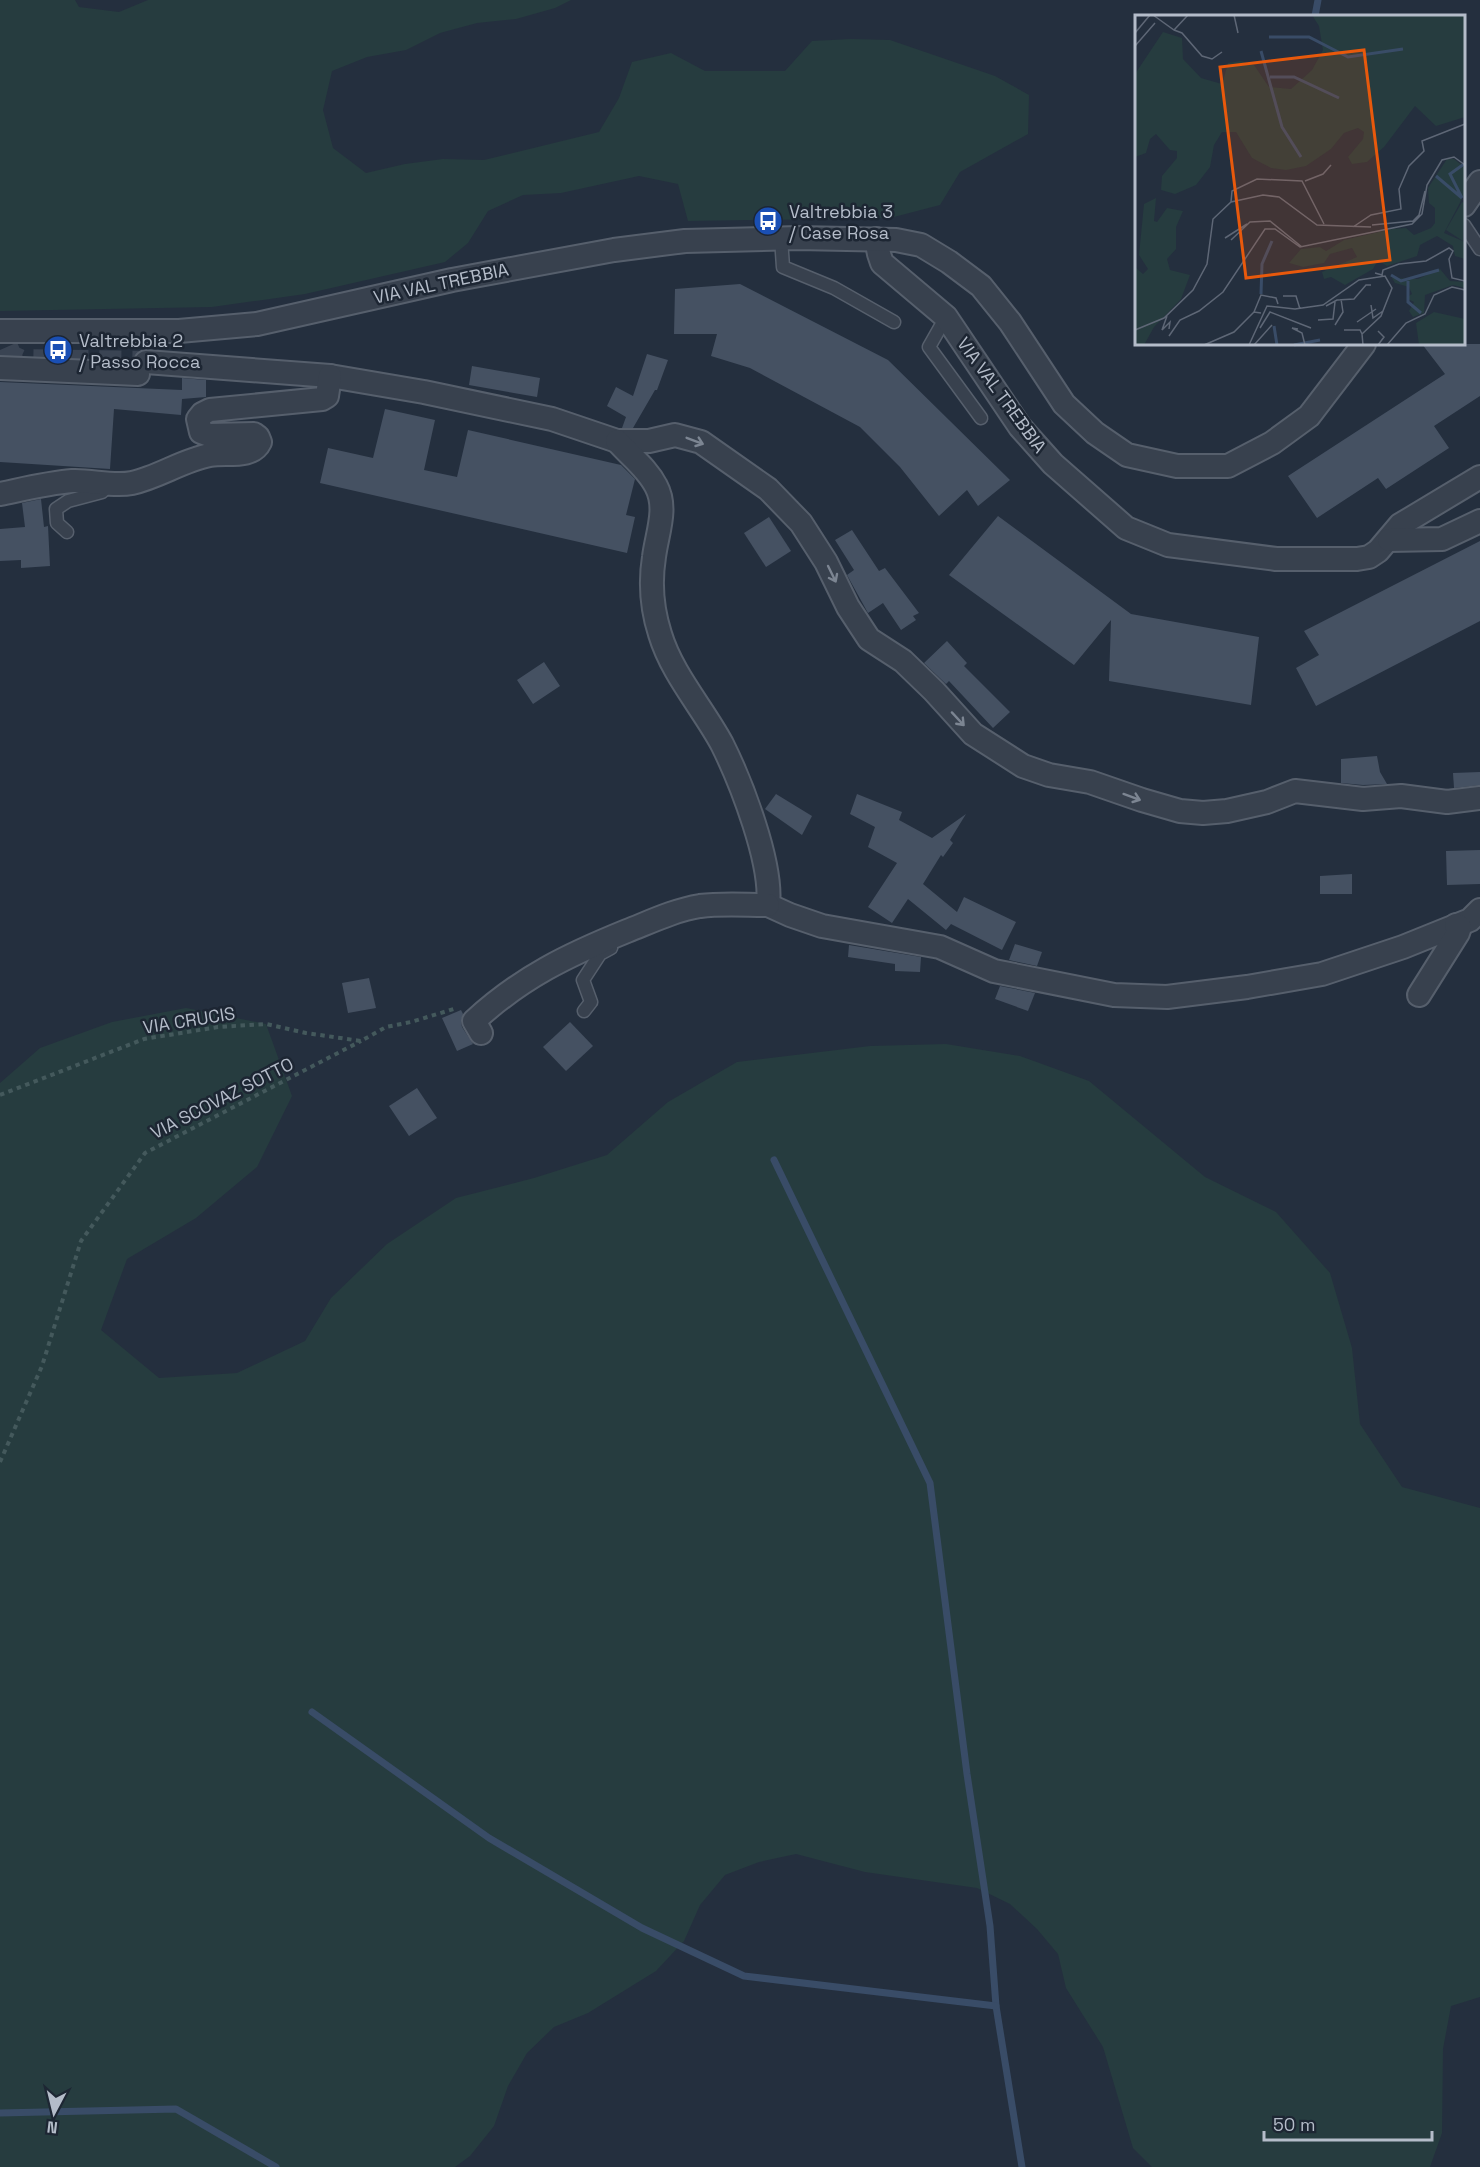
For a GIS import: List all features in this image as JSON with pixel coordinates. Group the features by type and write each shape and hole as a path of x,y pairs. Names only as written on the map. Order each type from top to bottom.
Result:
{"street":[{"path":"1465,204 1480,182"},
{"name":"VIA VAL TREBBIA","path":"7,349 256,324 452,280 614,250 685,241 780,238 896,240 921,245 981,286 1010,322 1064,404 1095,433 1127,455 1177,466 1228,466 1272,443 1309,416 1363,345"},
{"name":"VIA VAL TREBBIA","path":"876,239 882,263 946,317 1020,427 1053,464 1126,528 1168,545 1276,559 1369,557 1389,540 1400,525 1480,477"},
{"name":"VIA VAL TREBBIA","path":"7,349 142,368 330,376 424,392 552,419 617,441"},
{"path":"0,494 35,486 74,481 132,483 209,455 249,452 257,449 260,442 254,434 209,435 201,432 198,419 210,410 322,399 327,396 330,376"},
{"path":"617,441 649,441 675,435 690,438 701,442 768,489 801,523 826,562 852,615 869,639 903,661 934,691 972,734 1023,766 1049,775 1090,782 1142,801 1180,811 1227,811 1267,802 1295,791 1363,799 1401,796 1447,802 1480,798"},
{"path":"617,441 651,476 661,497 661,520 652,578 655,618 668,655 722,745 753,819 770,888 768,904"},
{"path":"1389,540 1442,539 1480,521"},
{"path":"480,1033 474,1021 520,983 569,955 655,919 700,906 768,904 790,915 822,926 940,947 994,971 1114,995 1156,997 1247,987 1322,974 1403,947 1470,920 1480,910"},
{"path":"1419,995 1458,933 1461,927 1456,925"}],"lane":[{"path":"1465,226 1480,249"},
{"path":"780,238 783,267 834,288 894,322"},
{"path":"946,317 929,347 981,418"},
{"path":"67,532 57,523 56,509 68,501 102,492 110,484"},
{"path":"584,1011 591,1002 583,980 600,954 628,940 629,930"}],"path":[{"name":"VIA CRUCIS","path":"0,1095 144,1039 218,1027 266,1024 306,1033 361,1041"},
{"path":"361,1041 386,1027"},
{"name":"VIA SCOVAZ SOTTO","path":"0,1462 42,1366 81,1241 146,1153 361,1041"}],"green space":[{"path":"0,0 75,0 79,7 119,12 148,0 571,0 555,8 516,19 477,23 440,33 406,50 367,57 332,71 323,110 333,148 366,173 405,164 443,159 484,160 599,132 619,98 632,62 671,53 705,71 785,71 812,41 890,40 995,76 1029,95 1028,134 960,172 940,205 890,218 688,221 678,184 639,176 561,193 523,195 488,211 468,243 445,262 305,294 212,307 0,311"},
{"path":"186,1008 266,1024 292,1096 257,1167 196,1218 127,1259 101,1330 159,1378 237,1373 305,1341 331,1298 387,1244 456,1198 534,1178 607,1155 668,1102 737,1062 870,1046 946,1044 1020,1056 1089,1081 1205,1177 1276,1212 1330,1273 1352,1348 1360,1424 1402,1487 1480,1508 1480,1997 1451,2006 1443,2049 1442,2133 1430,2167 1152,2167 1133,2148 1103,2047 1066,1988 1058,1954 1037,1929 1010,1904 977,1888 865,1872 796,1854 759,1862 725,1875 700,1905 684,1941 656,1971 588,2013 554,2027 527,2053 508,2086 494,2126 470,2156 455,2167 0,2167 0,1083 40,1048 112,1022"}],"building":[{"path":"740,284 888,360 1010,480 978,506 967,490 939,516 900,467 860,427 750,368 711,356 717,334 674,334 675,289"},
{"path":"1480,344 1480,396 1434,426 1449,448 1386,489 1378,478 1317,518 1288,476 1445,374 1423,345"},
{"path":"647,354 668,360 657,390 633,428 622,428 626,417 607,406 616,387 633,396"},
{"path":"472,366 540,378 537,397 469,385"},
{"path":"182,378 206,380 206,397 182,399 181,415 114,409 110,469 0,462 0,382 182,390"},
{"path":"385,409 435,420 424,470 457,477 468,430 621,465 635,479 626,515 635,517 627,553 320,483 328,448 373,458"},
{"path":"41,499 44,527 48,526 50,566 21,568 21,560 0,561 0,529 25,527 22,503"},
{"path":"998,516 1131,614 1259,637 1251,705 1109,681 1111,620 1074,665 949,575"},
{"path":"769,517 791,551 766,567 744,533"},
{"path":"852,530 879,571 885,568 919,613 913,616 916,620 901,630 883,603 868,613 847,575 854,570 835,540"},
{"path":"1480,541 1480,621 1316,706 1296,668 1319,655 1304,631"},
{"path":"947,641 967,663 964,666 1010,712 993,728 949,681 946,684 924,663"},
{"path":"544,662 560,686 533,704 517,680"},
{"path":"1377,756 1380,772 1387,784 1341,783 1341,759"},
{"path":"1480,772 1480,785 1454,788 1453,773"},
{"path":"776,794 812,816 802,835 765,809"},
{"path":"857,794 902,812 899,820 932,838 966,814 950,840 953,843 943,857 941,855 923,884 957,912 964,897 1016,922 1002,950 951,924 946,930 908,899 892,923 868,907 897,863 868,847 875,827 850,814"},
{"path":"1480,850 1480,884 1447,885 1446,851"},
{"path":"1352,874 1352,894 1320,894 1320,876"},
{"path":"1015,944 1042,952 1037,966 1009,960"},
{"path":"849,945 921,957 920,972 895,971 895,964 848,957"},
{"path":"369,978 376,1008 348,1013 342,983"},
{"path":"1000,986 1035,993 1028,1011 995,999"},
{"path":"461,1010 462,1027 473,1044 457,1051 442,1018"},
{"path":"570,1022 593,1046 566,1071 543,1047"},
{"path":"417,1088 437,1118 409,1136 389,1106"}],"waterway":[{"path":"1315,15 1318,0"},
{"path":"774,1160 930,1483 967,1774 990,1926 996,2006 1022,2167"},
{"path":"312,1712 489,1838 642,1928 744,1976 996,2006"},
{"path":"0,2113 176,2109 276,2167"}],"tunnel":[{"path":"7,347 11,356 20,360 146,362"}],"place":[{"name":"Valtrebbia 3 / Case Rosa","path":"768,221"},
{"name":"Valtrebbia 2 / Passo Rocca","path":"58,350"}]}
